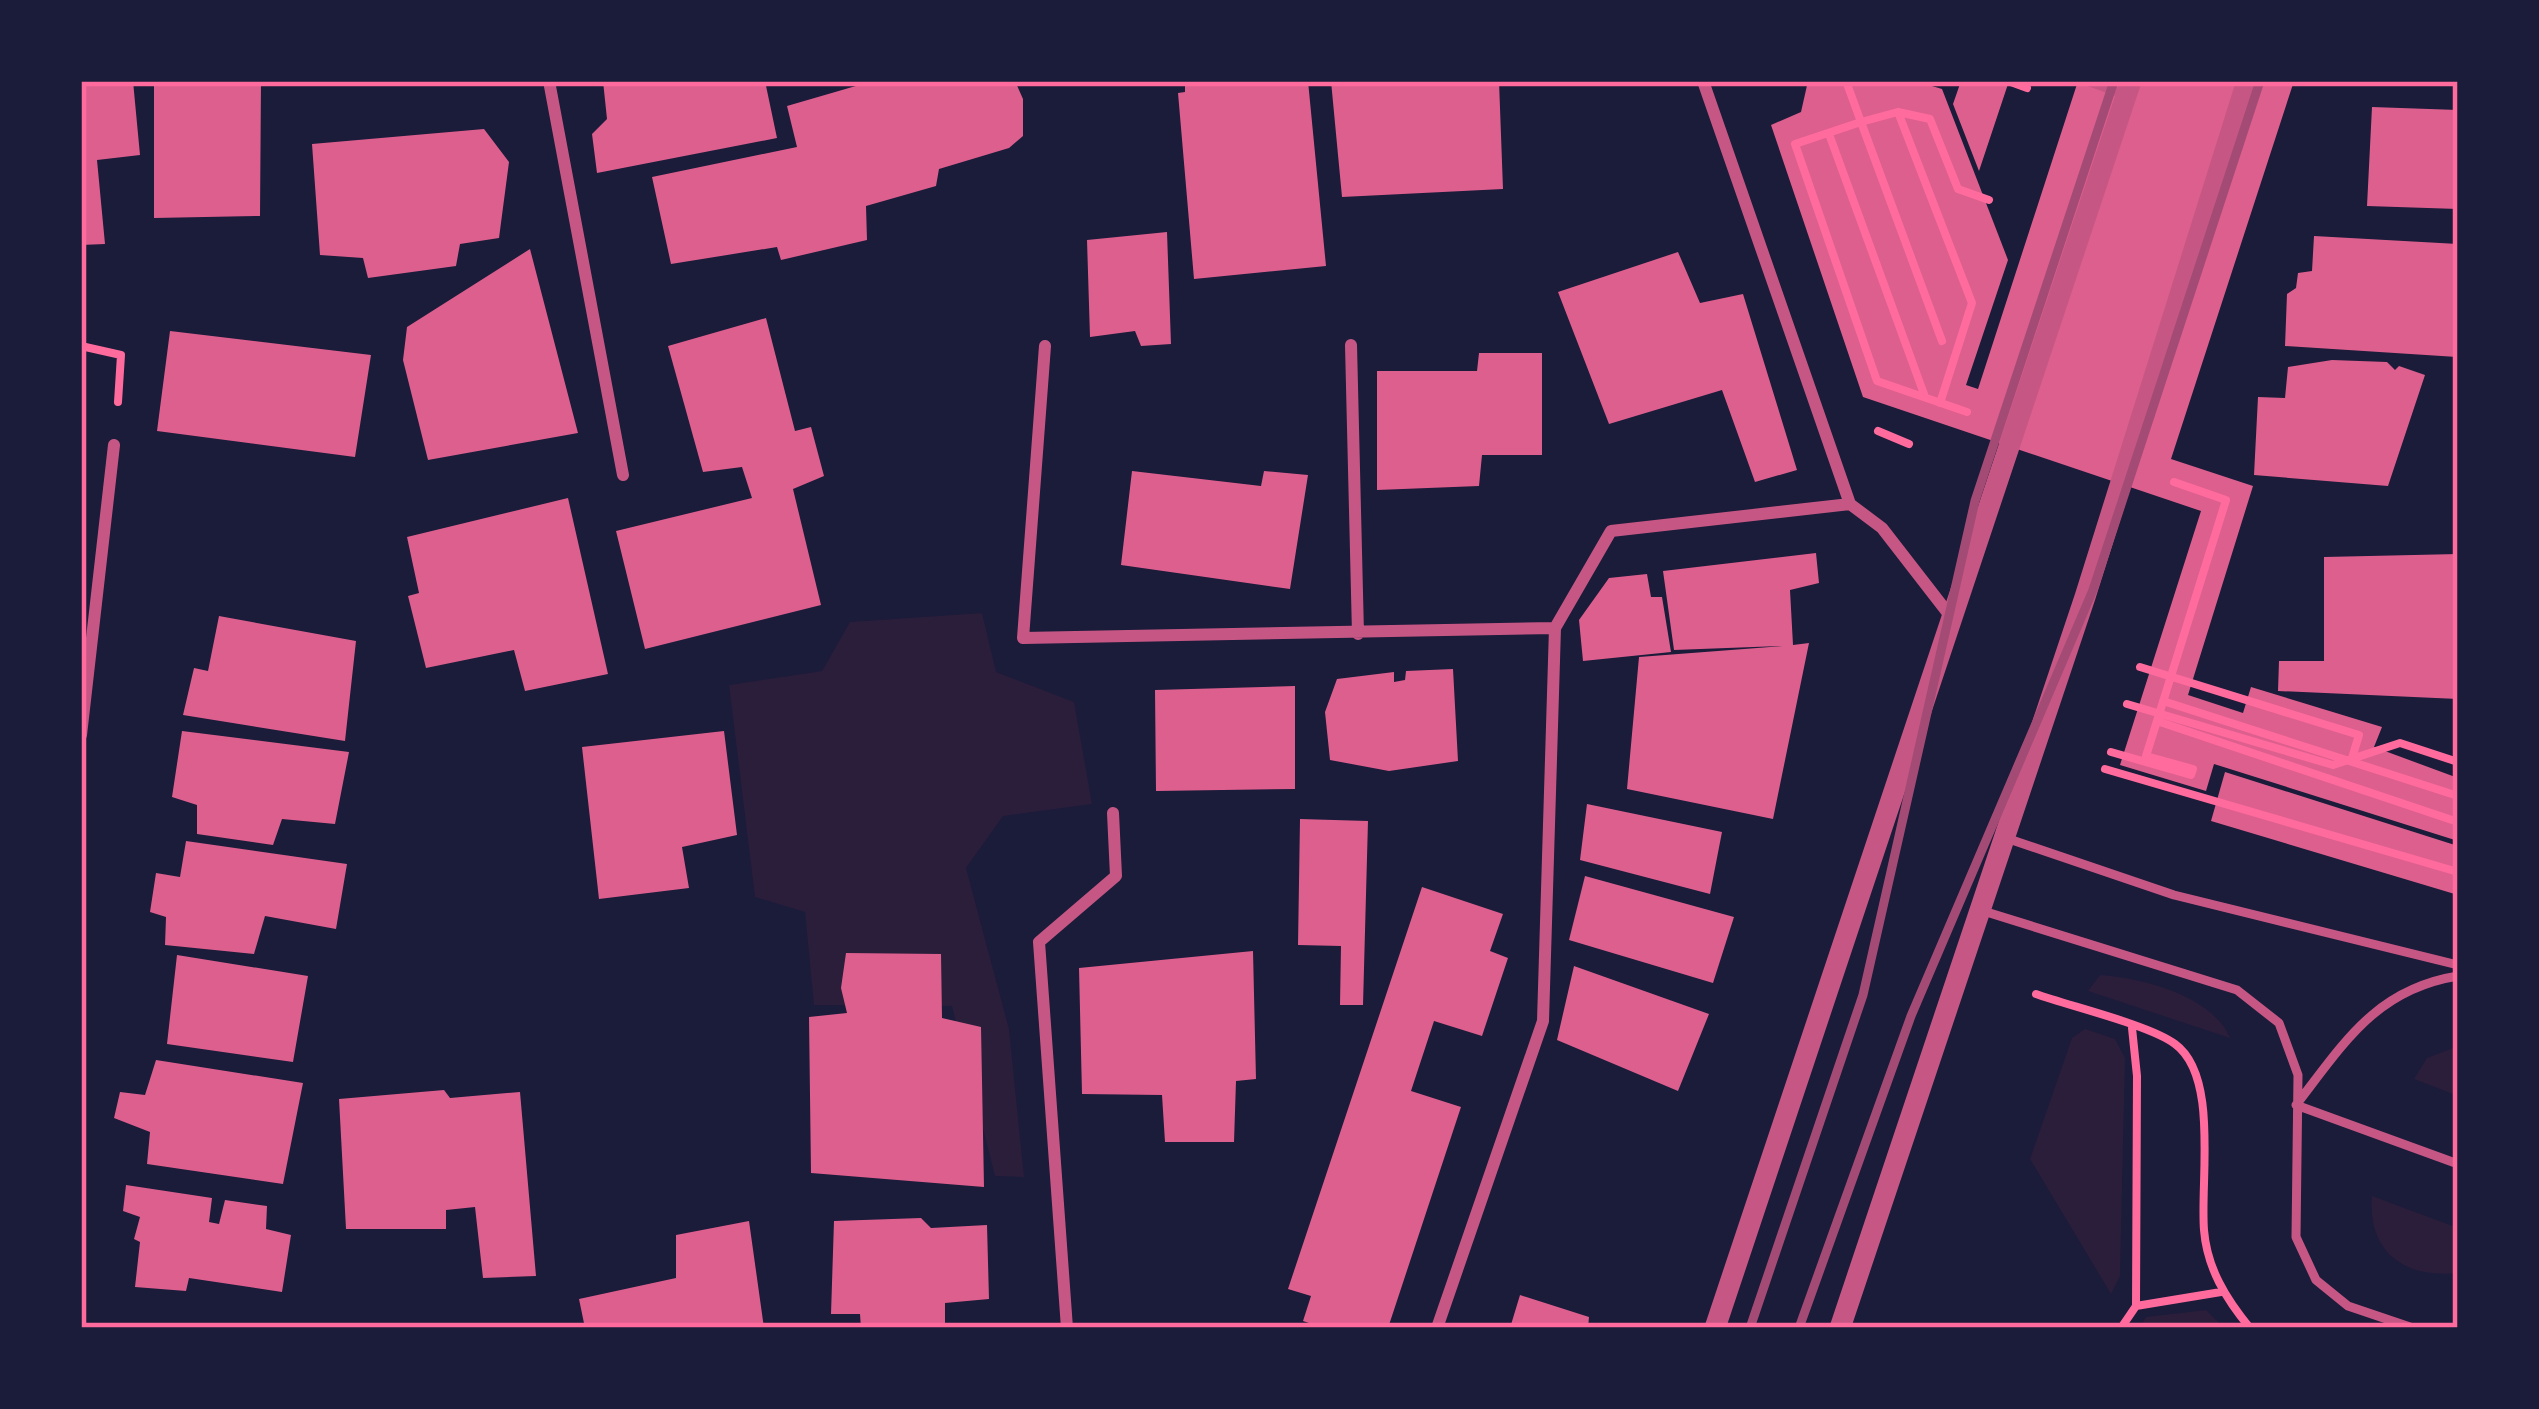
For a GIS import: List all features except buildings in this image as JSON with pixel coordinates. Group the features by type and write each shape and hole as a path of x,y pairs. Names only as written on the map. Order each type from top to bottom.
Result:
{"street":[{"path":"549,81 622,475"},
{"path":"1703,81 1850,504 1882,529 1952,617"},
{"path":"1840,1328 2006,838 2247,81"},
{"path":"1715,1328 2128,88"},
{"path":"1351,345 1358,634"},
{"path":"1045,346 1023,638 1555,628"},
{"path":"81,735 114,445"},
{"path":"1436,1328 1544,1021 1555,628 1611,531 1850,504"},
{"path":"1066,1328 1039,942 1116,876 1113,813"}],"lane":[{"path":"2087,81 2128,88"},
{"path":"2006,838 2174,895 2458,965"},
{"path":"1980,910 2237,990 2279,1023 2298,1075 2296,1238 2316,1280 2348,1306 2413,1328"},
{"path":"2296,1105 2357,1025 2417,983 2458,976"},
{"path":"2296,1105 2458,1164"}],"path":[{"path":"1846,81 1942,341"},
{"path":"2008,81 2027,88"},
{"path":"1898,112 1972,303 1940,403"},
{"path":"1877,381 1795,144 1898,112 1930,119 1958,189 1989,200"},
{"path":"1828,134 1924,394"},
{"path":"81,346 122,355 114,445"},
{"path":"2140,667 2360,735 2352,760"},
{"path":"2163,701 2458,796"},
{"path":"2127,704 2333,765 2400,743 2458,762"},
{"path":"2111,752 2192,775 2193,770 2146,756 2157,722"},
{"path":"2209,738 2458,822"},
{"path":"2105,770 2458,872"},
{"path":"2036,994 2174,1043 2193,1065 2201,1094 2204,1233 2221,1292 2249,1328"},
{"path":"2122,1328 2136,1306 2132,1236 2137,1076 2132,1028"},
{"path":"2136,1306 2221,1292"}],"shaded area":[{"path":"982,613 996,672 1074,702 1092,804 1003,816 966,868 1009,1029 1024,1177 995,1176 952,1006 814,1005 805,912 755,897 729,685 822,671 850,622"},
{"path":"2100,975 2156,985 2193,1000 2221,1023 2230,1038 2088,991"},
{"path":"2085,1029 2115,1039 2125,1058 2120,1276 2111,1294 2030,1159 2072,1038"},
{"path":"2458,1046 2458,1096 2414,1079 2427,1058"},
{"path":"2372,1196 2458,1228 2458,1273 2421,1271 2393,1257 2376,1232"},
{"path":"2206,1310 2224,1328 2140,1328 2146,1317"}],"railway":[{"path":"1750,1328 1863,995 1975,501 2114,81"},
{"path":"1799,1328 1911,1016 2093,590 2260,81"}]}
